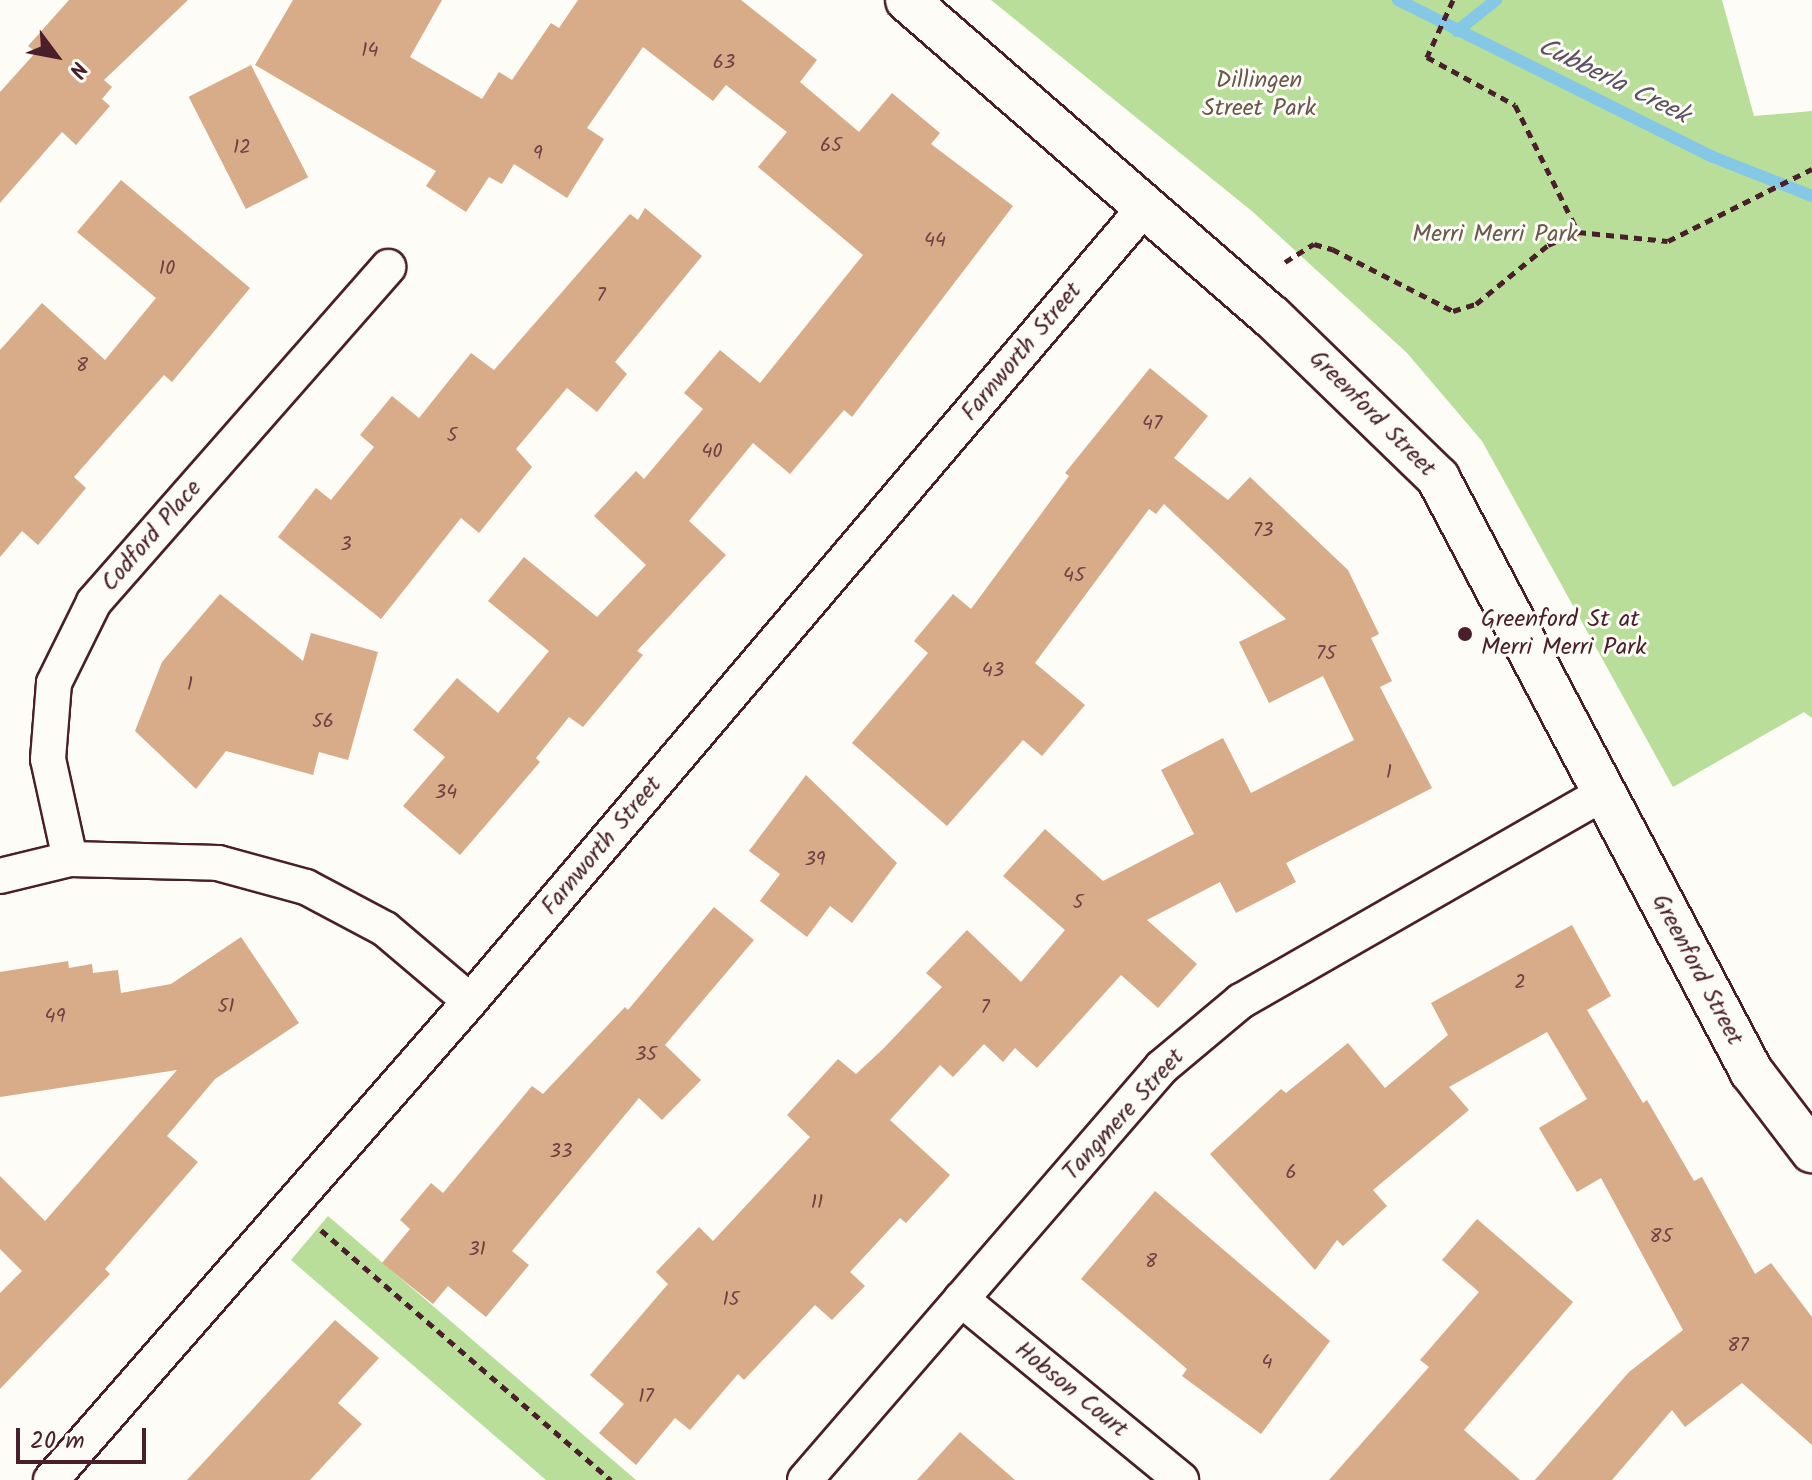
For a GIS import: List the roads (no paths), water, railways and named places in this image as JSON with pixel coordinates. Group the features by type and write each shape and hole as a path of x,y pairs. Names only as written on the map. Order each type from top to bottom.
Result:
{"street":[{"name":"Greenford Street","path":"907,0 1304,346 1438,478 1751,1071 1812,1151"},
{"name":"Farnworth Street","path":"51,1480 470,1001 1146,206"},
{"name":"Codford Place","path":"70,859 48,759 54,683 94,602 388,267"},
{"name":"Tangmere Street","path":"805,1480 1162,1067 1241,1001 1603,794"},
{"path":"0,876 70,859 218,863 306,887 385,929 470,1001"},
{"name":"Hobson Court","path":"961,1299 1181,1480"}],"waterway":[{"name":"Cubberla Creek","path":"1398,0 1713,157 1812,196"},
{"path":"1457,31 1496,0"}],"place":[{"name":"Greenford St at Merri Merri Park","path":"1465,634"}],"park label":[{"name":"Dillingen Street Park","path":"1259,95"},
{"name":"Merri Merri Park","path":"1495,235"}]}
